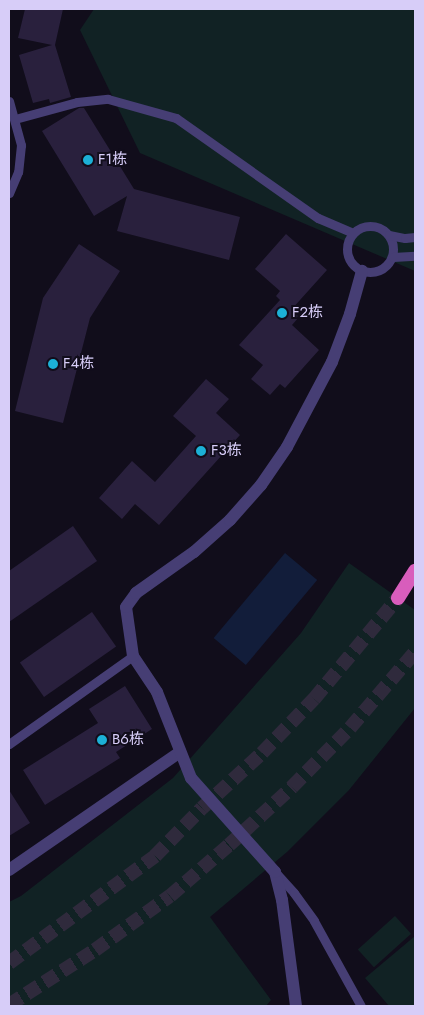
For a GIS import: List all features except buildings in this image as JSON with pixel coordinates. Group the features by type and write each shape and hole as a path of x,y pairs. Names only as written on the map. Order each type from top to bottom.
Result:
{"highway":[{"path":"398,598 415,571"}],"street":[{"path":"296,1006 282,900 275,872 191,778 157,692 133,656 126,607 136,593 194,552 216,533 261,485 287,447 332,362 350,314 362,271"},
{"path":"9,870 180,752"}],"lane":[{"path":"15,119 77,102 108,98 176,118 318,218 353,233"},
{"path":"9,101 21,145 18,172 9,193"},
{"path":"389,235 394,249 393,257 389,264 377,272 362,271 351,262 347,248 353,233 360,228 376,226 389,235 405,238 415,237"},
{"path":"393,257 415,256"},
{"path":"10,741 133,656"},
{"path":"275,872 294,893 314,921 361,1006"}],"shaded area":[{"path":"94,9 415,9 415,271 140,153 80,30"},
{"path":"349,563 415,610 415,708 349,790 287,852 210,917 271,1000 266,1006 9,1006 9,902 21,896 173,778 301,633"},
{"path":"395,916 411,934 374,967 358,949"},
{"path":"415,936 415,1006 389,1006 365,978"}],"water":[{"path":"285,553 317,580 246,665 214,638"}],"tunnel":[{"path":"9,963 155,856 202,808 262,753 314,699 398,598"},
{"path":"9,1005 95,950 170,896 229,845 292,787 350,728 415,652"}],"place":[{"name":"F1栋","path":"88,160"},
{"name":"F2栋","path":"282,313"},
{"name":"F4栋","path":"53,364"},
{"name":"F3栋","path":"201,451"},
{"name":"B6栋","path":"102,740"}]}
